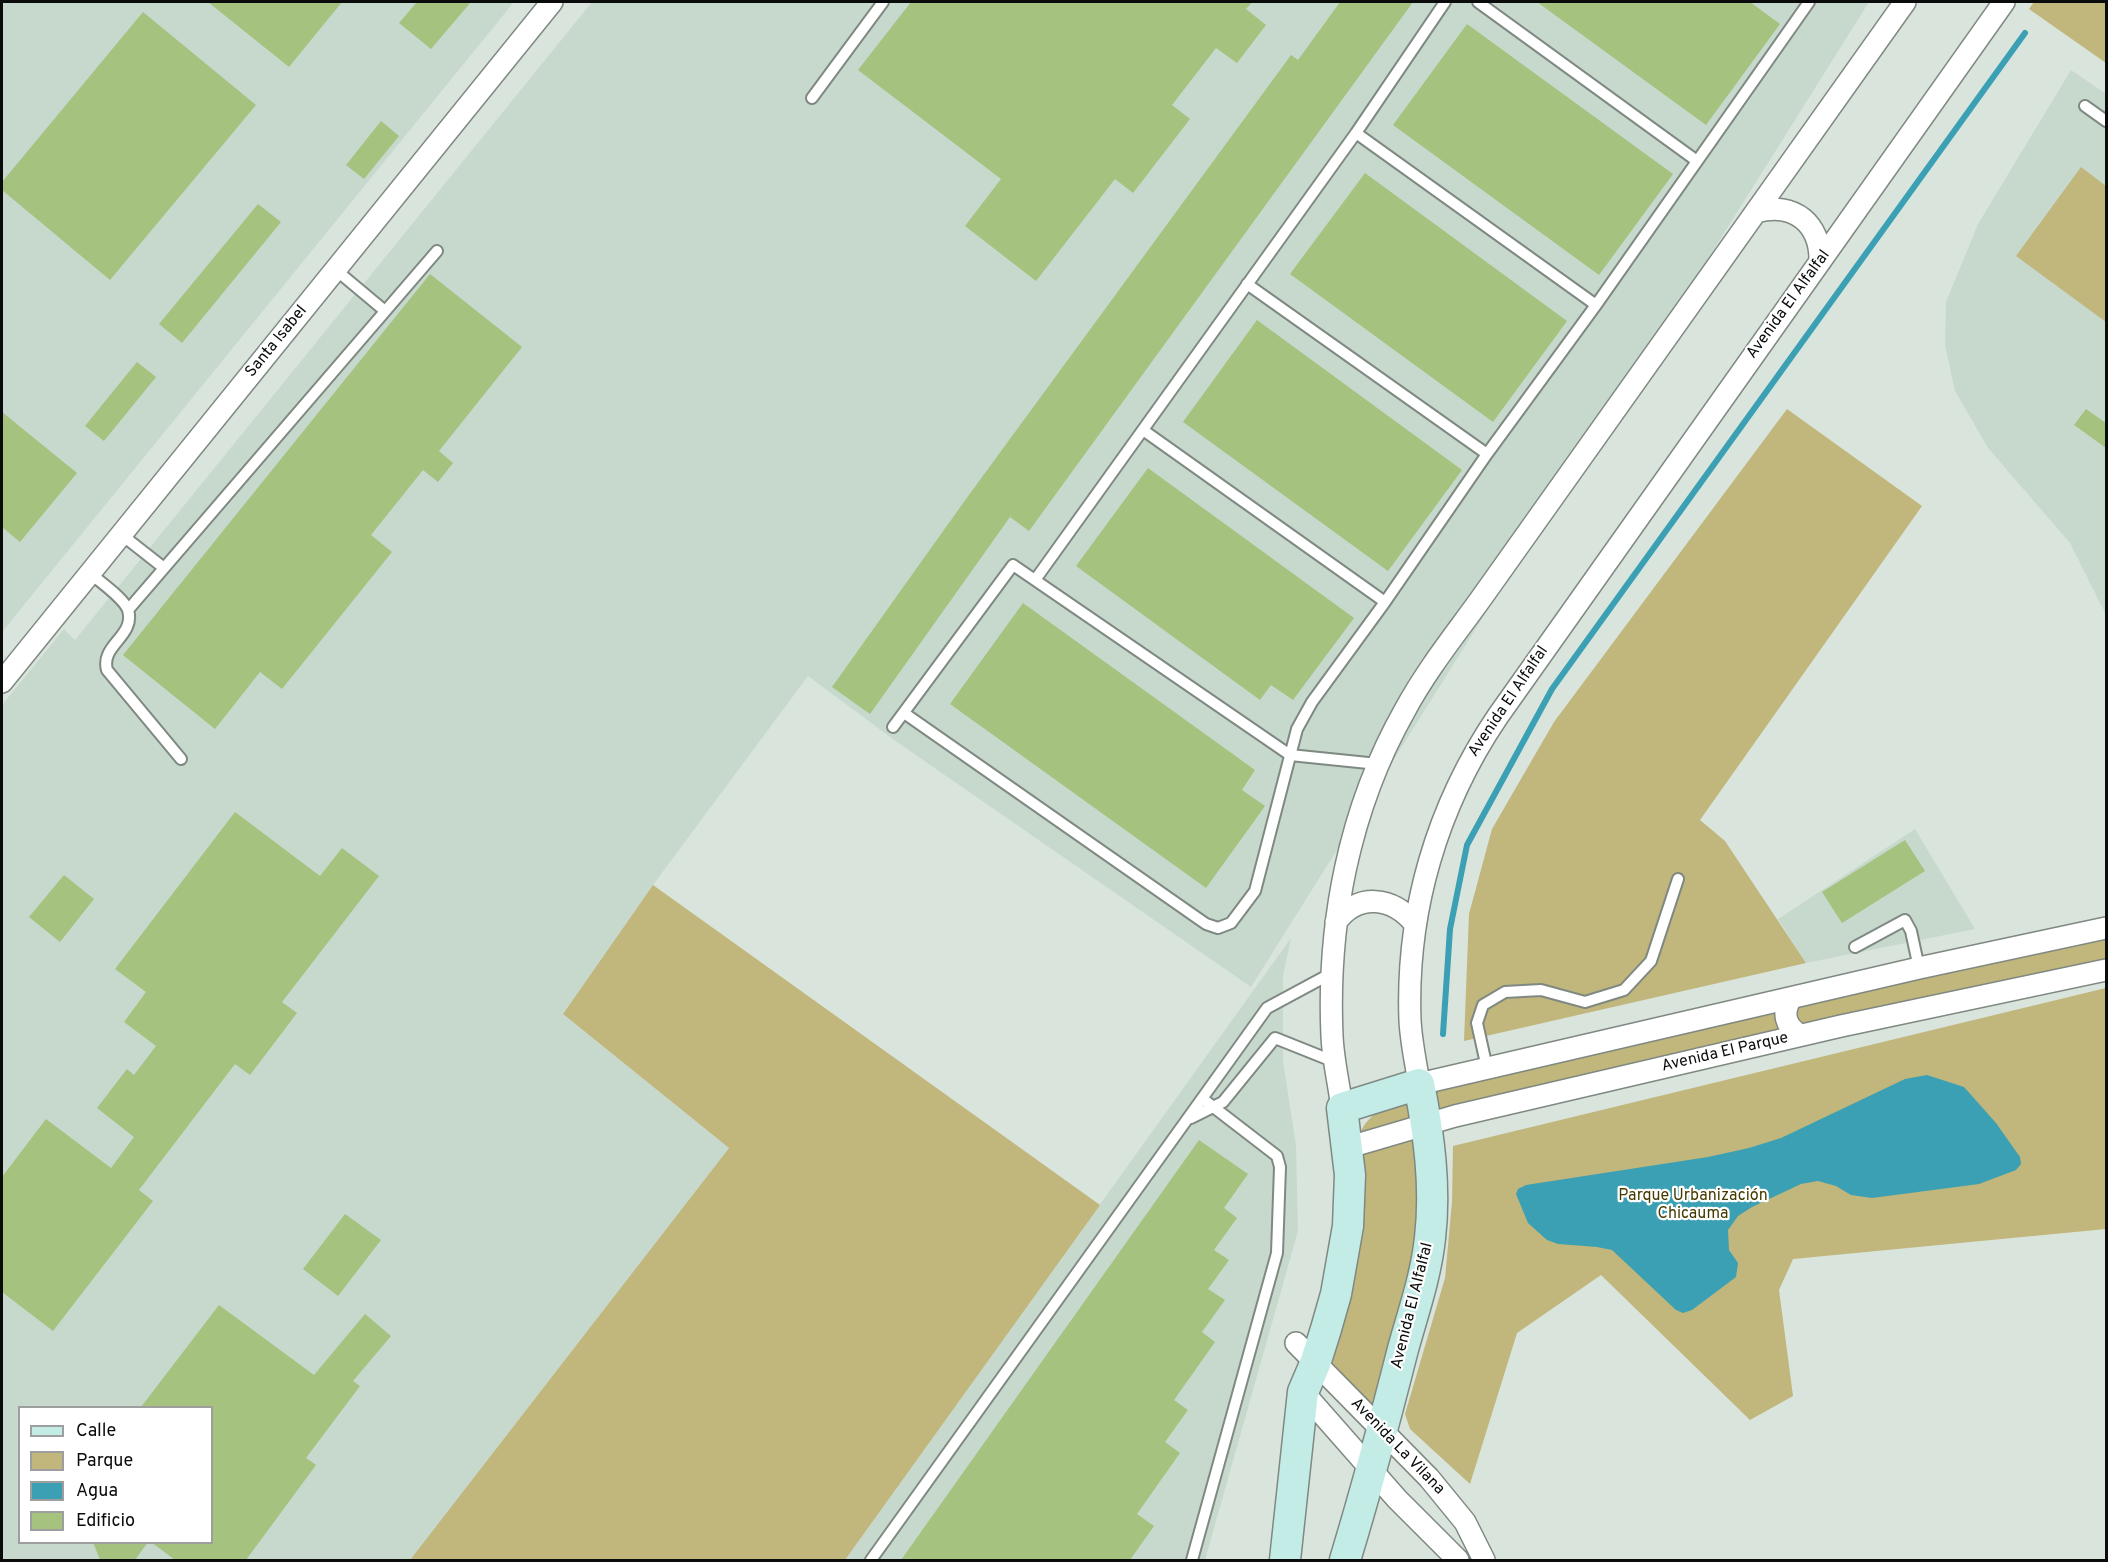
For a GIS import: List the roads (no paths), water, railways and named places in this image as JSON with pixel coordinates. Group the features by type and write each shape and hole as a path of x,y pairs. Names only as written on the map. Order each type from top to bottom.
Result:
{"street":[{"name":"Santa Isabel","path":"2,682 552,2"},
{"path":"1285,1560 1305,1353 1335,1294 1348,1226 1350,1174 1332,1038 1335,922 1351,845 1378,764 1414,693 1905,2"},
{"name":"Avenida El Alfalfal","path":"1345,1560 1382,1430 1424,1271 1430,1239 1432,1189 1427,1124 1410,1022 1410,975 1415,924 1425,874 1444,817 1486,733 2004,2"},
{"path":"1756,212 1779,209 1800,216 1815,231 1821,251 1820,262"},
{"path":"1335,922 1355,905 1373,902 1393,905 1409,916 1415,924"},
{"path":"1342,1108 1419,1084 1919,968 2106,928"},
{"name":"Avenida El Parque","path":"1346,1148 1427,1124 1800,1035 2106,970"},
{"path":"1791,998 1785,1012 1786,1019 1794,1031 1800,1035"},
{"name":"Avenida La Vilana","path":"1305,1353 1429,1478 1456,1510 1473,1536 1484,1560"},
{"name":"Avenida La Vilana","path":"1303,1392 1397,1500 1458,1560"}],"lane":[{"path":"812,98 884,2"},
{"path":"1035,580 1356,133 1445,2"},
{"path":"1478,2 1697,161"},
{"path":"904,713 1206,924 1218,928 1231,923 1255,891 1290,756 1304,715 1487,454 1596,305 1805,3"},
{"path":"2085,106 2106,121"},
{"path":"1356,133 1596,305"},
{"path":"128,610 437,251"},
{"path":"336,270 386,311"},
{"path":"1247,284 1487,454"},
{"path":"1143,430 1385,602"},
{"path":"122,535 164,568"},
{"path":"892,728 1013,565 1290,756 1378,764"},
{"path":"90,573 116,595 128,610 128,623 124,634 106,654 107,670 181,759"},
{"path":"1487,1068 1477,1023 1483,1005 1504,992 1541,990 1585,1002 1624,990 1651,961 1678,879"},
{"path":"1855,947 1905,920 1911,931 1919,968"},
{"path":"876,1559 1268,1008 1332,973"},
{"path":"1188,1120 1223,1102 1275,1038 1335,1062"},
{"path":"1192,1560 1277,1253 1280,1167 1277,1156 1203,1099"}],"water":[{"path":"1927,1075 1964,1087 1996,1123 2020,1157 2021,1164 2016,1170 1979,1184 1872,1198 1851,1195 1836,1186 1818,1181 1801,1184 1738,1216 1728,1230 1729,1250 1738,1263 1736,1277 1692,1310 1683,1313 1676,1310 1612,1250 1558,1244 1547,1240 1528,1223 1516,1194 1518,1189 1526,1185 1708,1157 1749,1148 1781,1138 1905,1079"}],"waterway":[{"path":"1443,1034 1450,929 1467,845 1552,689 2025,33"}],"park label":[{"name":"Parque Urbanización Chicauma","path":"1693,1206"}]}
